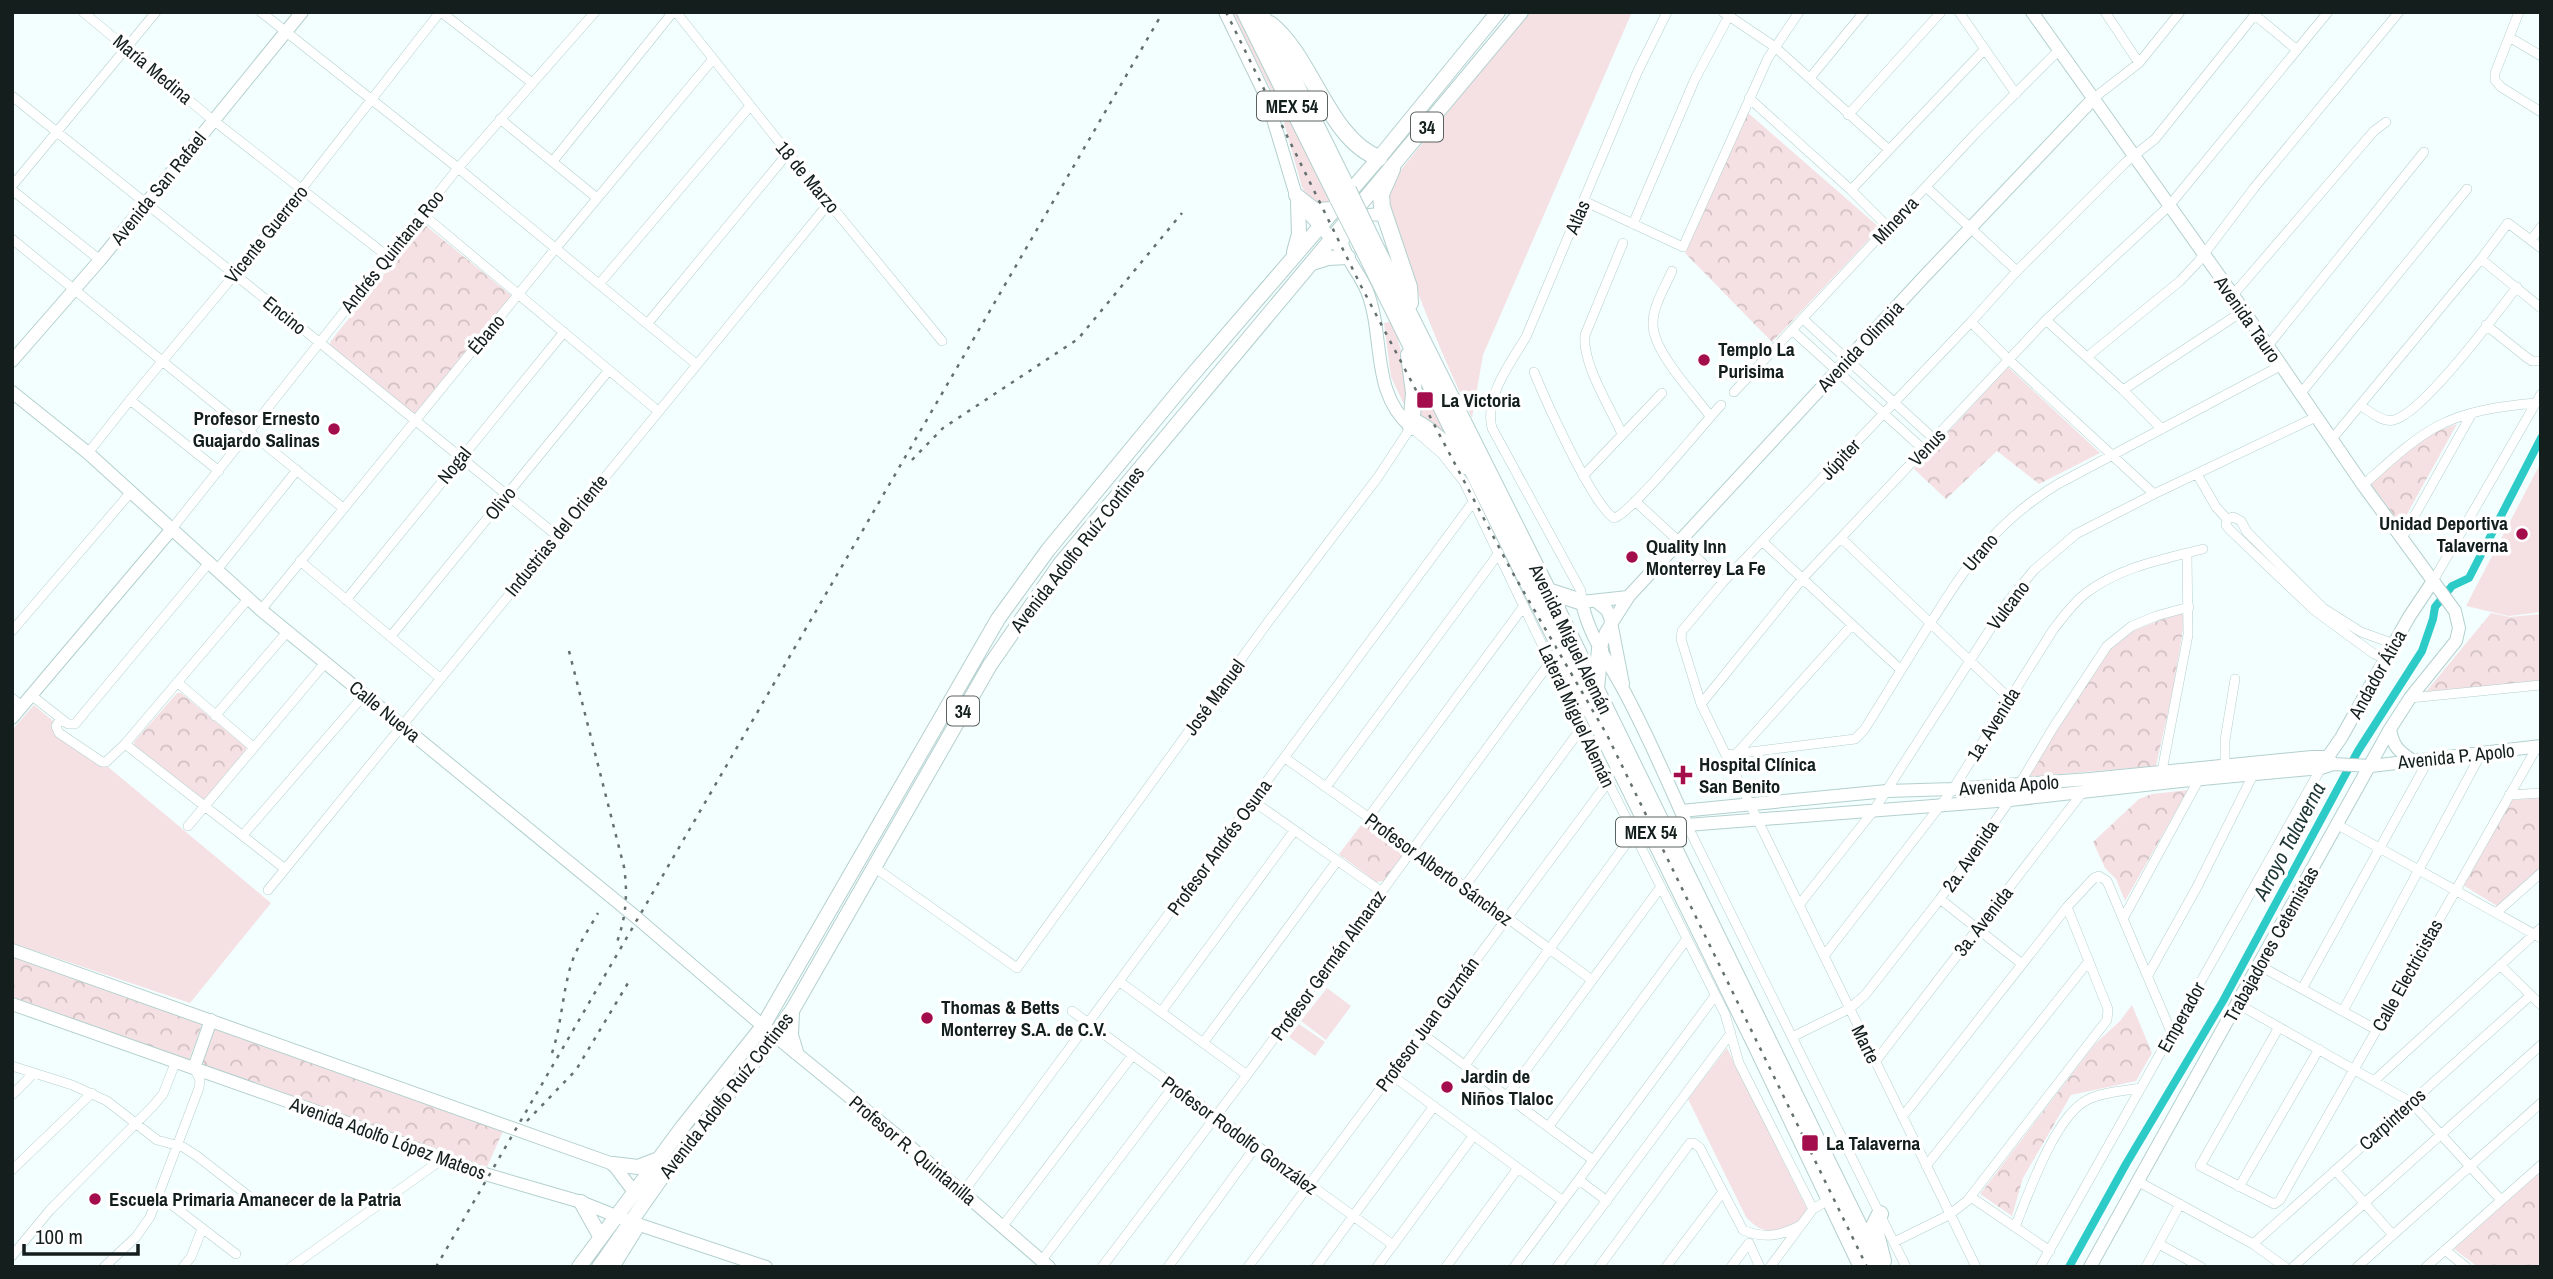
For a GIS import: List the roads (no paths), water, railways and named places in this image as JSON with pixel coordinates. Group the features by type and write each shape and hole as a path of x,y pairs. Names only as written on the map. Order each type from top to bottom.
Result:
{"highway":[{"name":"Avenida Miguel Alemán","path":"1245,12 1340,199 1409,311 1878,1267"},
{"name":"Avenida Miguel Alemán","path":"1261,15 1340,199"},
{"path":"1261,15 1288,41 1349,136 1365,152 1379,158"},
{"path":"1392,169 1381,194 1384,216 1409,286 1409,311"},
{"name":"Avenida Miguel Alemán","path":"1366,241 1405,331 1862,1267"},
{"path":"1405,331 1414,393 1411,427"},
{"path":"1411,427 1417,423 1426,429 1448,448 1480,484"},
{"path":"1548,591 1586,598"},
{"path":"1596,690 1600,649"},
{"path":"1880,1214 1874,1226 1884,1267"}],"main road":[{"name":"Avenida Adolfo Ruíz Cortines","path":"579,1267 660,1157 763,1026 998,619 1056,540 1319,228 1340,199 1379,158 1498,12"},
{"name":"Avenida Adolfo Ruíz Cortines","path":"599,1267 638,1221 699,1130 793,1009 1013,629 1060,564 1521,12"},
{"path":"1297,199 1315,210 1340,199"},
{"path":"1292,259 1299,234 1297,199"},
{"path":"1311,264 1320,259 1348,257"},
{"path":"793,1009 790,1026 796,1052"},
{"path":"614,1164 638,1167 660,1157"},
{"path":"634,1192 638,1221"},
{"path":"581,1202 600,1236"},
{"name":"Avenida Adolfo Ruíz Cortines","path":"614,1267 638,1221"}],"street":[{"name":"María Medina","path":"83,12 211,118 387,256"},
{"path":"97,258 12,188 156,12"},
{"path":"261,12 458,168 696,364"},
{"name":"Avenida San Rafael","path":"283,29 292,12"},
{"name":"Avenida San Rafael","path":"12,361 283,29 302,12"},
{"path":"441,12 531,82"},
{"name":"Vicente Guerrero","path":"88,453 235,274 441,12"},
{"name":"Andrés Quintana Roo","path":"171,530 458,168 594,12"},
{"path":"553,161 675,12"},
{"name":"18 de Marzo","path":"675,12 942,341"},
{"path":"1225,12 1267,99 1297,199 1319,228 1348,257"},
{"name":"Atlas","path":"1586,598 1491,423 1492,407 1584,201 1637,72 1667,12"},
{"path":"1584,201 1683,247 1774,47 1799,12"},
{"path":"1810,78 1864,12"},
{"path":"1847,115 1941,12"},
{"path":"1959,12 2016,94"},
{"name":"Avenida Tauro","path":"2032,12 2402,538 2431,589 2452,607 2459,628"},
{"path":"2094,98 2139,63 2180,12"},
{"name":"Venus","path":"1701,704 1803,579 2008,360 2046,320 2169,206 2328,12"},
{"path":"2087,357 2180,281 2399,12"},
{"path":"2519,12 2495,73 2495,80 2501,87 2541,112"},
{"path":"1633,224 1695,79 1727,13 1774,47 1889,150"},
{"path":"2106,13 2139,63"},
{"path":"2256,14 2297,50"},
{"name":"Júpiter","path":"1758,820 1701,704 1681,635 1686,624 2017,271 2126,162 2155,139 2256,14"},
{"path":"2509,37 2541,56"},
{"path":"1851,190 1984,50"},
{"name":"Minerva","path":"1734,392 2059,50"},
{"name":"Ébano","path":"261,610 713,59"},
{"name":"Encino","path":"12,96 556,535"},
{"path":"1749,98 1888,227"},
{"name":"Avenida Olimpia","path":"1600,649 1628,597 1969,228 2094,98"},
{"path":"600,283 750,106"},
{"path":"500,119 597,198"},
{"path":"2233,295 2374,131 2386,122"},
{"path":"2267,347 2424,152"},
{"path":"648,323 788,153"},
{"path":"1927,187 2017,271"},
{"path":"2301,393 2467,188"},
{"name":"Industrias del Oriente","path":"268,890 829,203"},
{"path":"422,213 658,411"},
{"path":"1384,216 1366,214 1351,226 1342,240 1372,306 1387,392 1397,413 1411,427"},
{"path":"2332,439 2482,259 2508,223 2541,248"},
{"path":"2531,240 2541,227"},
{"path":"12,239 343,508"},
{"path":"1622,434 1588,361 1584,343 1623,243"},
{"path":"2482,259 2541,308"},
{"path":"1672,271 1653,317 1653,330 1659,347 1710,416"},
{"name":"Avenida San Rafael","path":"12,352 72,287"},
{"path":"2360,405 2385,420 2398,419 2432,391 2517,288"},
{"path":"2123,390 2243,311"},
{"path":"1803,319 1934,439"},
{"path":"2046,320 2162,429"},
{"path":"1971,322 2008,360 2154,494"},
{"path":"2486,325 2532,361 2541,361"},
{"path":"1792,330 1924,450"},
{"name":"Nogal","path":"346,600 564,332"},
{"name":"Urano","path":"1726,755 1855,739 1864,730 1968,564 2012,516 2058,484 2280,366"},
{"name":"Olivo","path":"391,636 609,369"},
{"path":"1534,372 1583,476 1609,516 1614,518 1619,517 1635,501 1721,405"},
{"name":"Calle Nueva","path":"12,392 88,453 212,568 287,632 402,724 775,1035"},
{"path":"1583,476 1662,393"},
{"path":"2363,485 2423,435 2452,420 2538,399"},
{"path":"2431,589 2538,399"},
{"path":"130,400 219,471"},
{"path":"2402,538 2471,415"},
{"name":"Vulcano","path":"1798,905 1874,810 2007,603 2060,546 2076,534 2154,494 2316,417"},
{"name":"Lateral Miguel Alemán","path":"1411,427 1451,464 1464,482 1608,782 1715,996 1731,1033 1739,1063 1813,1209"},
{"name":"José Manuel","path":"874,867 1017,968 1268,622 1378,477 1411,427"},
{"path":"32,695 71,725 296,470"},
{"path":"2197,474 2216,507 2227,519"},
{"path":"12,631 131,492"},
{"path":"1635,501 1723,582"},
{"name":"Profesor Andrés Osuna","path":"964,1191 1473,502"},
{"path":"2227,519 2235,517 2241,521 2271,557 2323,608 2361,632 2394,644"},
{"path":"2227,519 2226,525 2229,529 2314,610 2374,654 2385,659"},
{"path":"12,718 17,702 32,695 171,530"},
{"path":"1841,538 2010,698"},
{"path":"1762,541 1901,670"},
{"name":"1a. Avenida","path":"1824,956 1953,789 2053,630 2085,594 2130,569 2203,549"},
{"path":"1326,787 1499,553"},
{"path":"2161,778 2186,656 2189,607 2187,553"},
{"path":"300,561 440,678"},
{"name":"Andador Ática","path":"2330,763 2385,659 2431,589"},
{"path":"1586,598 1628,597"},
{"name":"Avenida Miguel Alemán","path":"1586,598 1607,610 1624,690"},
{"name":"Avenida Miguel Alemán","path":"1586,598 1600,649 1624,690 1687,825 1906,1267"},
{"path":"61,719 56,726 59,733 102,762 109,759 125,744 248,599"},
{"path":"1368,818 1524,606"},
{"name":"2a. Avenida","path":"1792,1037 1849,1009 1865,995 1940,899 2010,800 2107,646 2132,626 2189,607"},
{"path":"1738,752 1852,625"},
{"name":"Trabajadores Cetemistas","path":"2090,1267 2338,825 2365,765 2410,698 2456,641 2459,628"},
{"path":"215,716 287,632"},
{"name":"Profesor Germán Almaraz","path":"1102,1267 1247,1075 1551,661"},
{"path":"188,826 326,663"},
{"path":"2225,771 2225,740 2235,679"},
{"path":"177,682 253,747"},
{"path":"2410,698 2541,685"},
{"path":"243,835 364,695"},
{"path":"1465,886 1583,726"},
{"path":"2390,729 2392,743 2412,760"},
{"path":"125,744 284,869"},
{"name":"Avenida P. Apolo","path":"2365,765 2539,746"},
{"name":"Calle Electricistas","path":"2239,1187 2276,1204 2539,746"},
{"path":"2343,1011 2482,752"},
{"path":"2302,989 2430,757"},
{"name":"Profesor Alberto Sánchez","path":"1285,758 1592,980"},
{"name":"Avenida Apolo","path":"1687,825 2084,793 2161,778 2256,768 2330,763 2365,765"},
{"name":"Emperador","path":"2040,1267 2330,763"},
{"path":"2148,975 2197,887 2256,768"},
{"name":"Avenida Apolo","path":"1681,811 1887,791 2091,779 2199,779 2225,771"},
{"name":"3a. Avenida","path":"1875,1062 2084,793 2091,779"},
{"path":"2124,917 2199,779"},
{"name":"Profesor Juan Guzmán","path":"1248,1267 1608,782"},
{"path":"2510,795 2541,793"},
{"path":"1254,800 1382,892"},
{"name":"Marte","path":"1758,820 1976,1267"},
{"path":"2338,825 2496,913 2539,933 2500,965 2375,1080"},
{"path":"1161,1012 1294,831"},
{"path":"1465,1065 1634,833"},
{"path":"1203,1042 1337,861"},
{"path":"2496,913 2541,873"},
{"path":"1903,1116 2067,907 2090,880 2099,876 2107,881 2124,917 2172,1034"},
{"path":"1507,1096 1660,888"},
{"path":"1940,899 2022,964"},
{"path":"1894,1242 1949,1214 1971,1197 2108,1017 2108,1009 2067,907"},
{"path":"1549,1126 1686,940"},
{"path":"12,950 614,1164 634,1192"},
{"path":"1926,1166 2089,961"},
{"path":"2500,965 2541,1005"},
{"path":"2260,966 2377,1030"},
{"path":"1119,982 1247,1075"},
{"name":"Carpinteros","path":"2253,1244 2531,995"},
{"path":"1514,1267 1715,996"},
{"name":"Avenida Adolfo López Mateos","path":"12,1004 485,1174 581,1202 615,1217 638,1221 766,1267"},
{"path":"2238,1004 2411,1102 2501,1200"},
{"name":"Profesor Rodolfo González","path":"1072,1011 1393,1245"},
{"path":"104,1267 144,1227 159,1195 175,1145 199,1088 200,1080 194,1068 211,1020"},
{"path":"2280,1027 2200,1166 2239,1187 2319,1049"},
{"path":"1421,1033 1593,1160"},
{"path":"1557,1267 1731,1033"},
{"name":"Profesor R. Quintanilla","path":"775,1035 964,1191 1046,1263"},
{"path":"2293,1267 2541,1045"},
{"path":"1002,1227 1132,1056"},
{"path":"12,1256 50,1210 163,1094 176,1061"},
{"path":"12,1066 92,1093 158,1139 197,1156 260,1205"},
{"path":"12,1095 34,1073"},
{"path":"1390,1074 1563,1201"},
{"path":"1046,1263 1173,1087"},
{"path":"2015,1227 2036,1173 2074,1110 2092,1098 2141,1088"},
{"path":"12,1170 92,1093"},
{"path":"2357,1267 2541,1103"},
{"path":"1316,1267 1434,1106"},
{"path":"1377,1267 1474,1135"},
{"path":"1599,1267 1686,1146 1694,1143 1700,1148 1742,1230 1753,1235 1774,1236 1786,1234 1801,1225"},
{"path":"1168,1267 1256,1146"},
{"path":"291,1267 444,1158"},
{"path":"2426,1267 2541,1165"},
{"path":"1446,1267 1518,1168"},
{"path":"2336,1170 2393,1235"},
{"path":"1578,1180 1607,1201"},
{"path":"2137,1181 2253,1244 2285,1267"},
{"path":"1665,1267 1722,1193"},
{"path":"159,1195 236,1254"},
{"path":"1971,1197 2050,1251"},
{"path":"1770,1267 1813,1209 1830,1199"},
{"path":"2146,1267 2180,1204"},
{"path":"183,1267 191,1257 202,1229"},
{"path":"1731,1267 1749,1242 1760,1267"},
{"path":"2159,1244 2201,1267"},
{"path":"2445,1250 2466,1267"}],"waterway":[{"name":"Arroyo Talaverna","path":"2069,1267 2126,1164 2223,1001 2358,751 2422,651 2435,607 2452,586 2469,578 2541,438"}],"railway":[{"path":"436,1267 1163,12"},
{"path":"1226,12 1361,286 1511,570 1607,735 1867,1267"},
{"path":"912,460 943,428 1078,339 1182,213"},
{"path":"569,651 624,867 625,905 617,942"},
{"path":"552,1053 571,964 598,913"},
{"path":"527,1121 576,1070 628,983"}],"place":[{"name":"Templo La Purisima","path":"1704,360"},
{"name":"La Victoria","path":"1425,400"},
{"name":"Profesor Ernesto Guajardo Salinas","path":"334,429"},
{"name":"Unidad Deportiva Talaverna","path":"2522,534"},
{"name":"Quality Inn Monterrey La Fe","path":"1632,557"},
{"name":"Hospital Clínica San Benito","path":"1683,775"},
{"name":"Thomas & Betts Monterrey S.A. de C.V.","path":"927,1018"},
{"name":"Jardin de Niños Tlaloc","path":"1447,1087"},
{"name":"La Talaverna","path":"1810,1143"},
{"name":"Escuela Primaria Amanecer de la Patria","path":"95,1199"}]}
